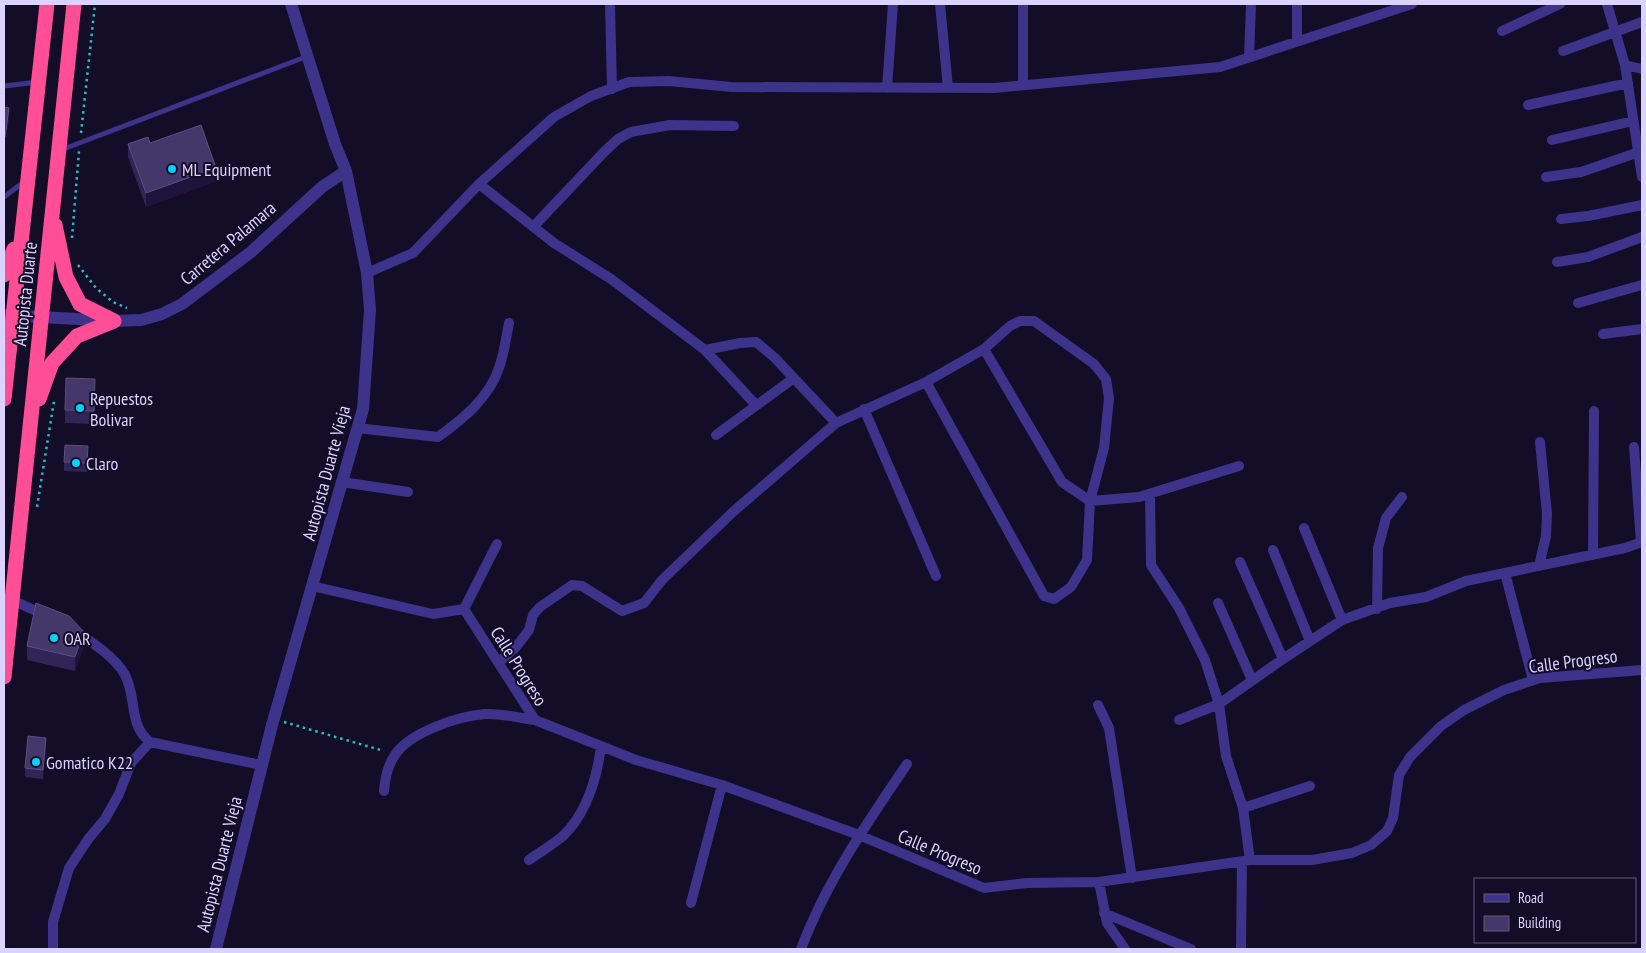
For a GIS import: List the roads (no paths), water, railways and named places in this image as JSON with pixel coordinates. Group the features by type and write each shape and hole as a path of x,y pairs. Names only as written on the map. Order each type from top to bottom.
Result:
{"highway":[{"name":"Autopista Duarte","path":"4,399 8,316 24,214 47,4"},
{"name":"Autopista Duarte","path":"4,677 74,4"},
{"path":"52,210 66,277 80,304 114,321"},
{"path":"6,266 24,214"},
{"path":"30,424 52,363 77,336 114,321"}],"street":[{"name":"Autopista Duarte Vieja","path":"216,949 261,765 363,409 370,310 367,273 346,171 292,4"},
{"path":"610,4 612,89"},
{"path":"887,88 893,4"},
{"path":"940,4 948,88"},
{"path":"1023,4 1023,85"},
{"path":"1249,57 1251,4"},
{"path":"1297,4 1298,41"},
{"path":"367,273 413,253 478,184 554,117 591,96 629,82 669,81 732,87 994,88 1220,67 1396,6 1412,4"},
{"path":"1502,31 1548,6 1560,4"},
{"path":"1607,4 1625,65 1633,121 1640,152 1642,177"},
{"path":"1563,51 1642,22"},
{"path":"1625,65 1642,69"},
{"path":"1528,105 1628,83"},
{"path":"1552,140 1633,121"},
{"path":"534,226 604,152 618,139 630,132 670,125 734,126"},
{"path":"1546,177 1581,172 1640,152"},
{"name":"Carretera Palamara","path":"8,316 114,321 141,320 162,314 182,304 251,252 322,187 346,171"},
{"path":"478,184 554,243 611,279 705,350 756,405"},
{"path":"1561,219 1588,216 1642,205"},
{"path":"1556,262 1588,256 1642,237"},
{"path":"1578,303 1642,285"},
{"path":"499,662 516,647 529,630 533,615 540,607 572,584 582,586 622,611 644,603 662,580 734,511 836,423 926,382 984,350 1010,326 1020,321 1034,321 1094,364 1106,379 1109,398 1104,448 1090,501 1087,560 1071,587 1054,599 1044,596 926,382"},
{"path":"357,428 438,437 479,403 488,390 499,369 509,323"},
{"path":"1603,334 1642,328"},
{"path":"705,350 756,342 794,378 836,423"},
{"path":"984,350 1062,482 1090,501 1138,497 1239,466"},
{"path":"716,435 794,378"},
{"path":"864,409 936,576"},
{"path":"1593,554 1594,411"},
{"path":"1539,566 1546,536 1547,514 1540,442"},
{"path":"1179,720 1219,704 1342,620 1390,604 1426,598 1466,581 1642,542 1634,447"},
{"path":"342,482 408,492"},
{"path":"1150,494 1151,565 1179,608 1205,660 1219,704 1226,756 1243,808 1246,861 1240,949"},
{"path":"1377,609 1378,548 1386,518 1402,497"},
{"path":"1304,528 1342,620"},
{"path":"312,586 433,614 464,609 497,544"},
{"path":"1273,550 1310,641"},
{"path":"1240,562 1283,659"},
{"path":"1505,573 1534,680"},
{"path":"12,600 63,625 97,646 125,674 130,688 134,717 140,730 150,742 261,765"},
{"path":"1218,603 1252,680"},
{"name":"Calle Progreso","path":"464,609 535,720 636,760 722,785 859,835 984,888 1027,883 1099,882 1246,861 1312,860 1352,853 1371,845 1387,831 1394,818 1400,775 1410,757 1442,726 1464,710 1504,690 1534,680 1583,673 1642,670"},
{"path":"1098,704 1109,728 1132,878"},
{"path":"384,791 385,776 395,754 409,741 457,719 486,714 535,720"},
{"path":"53,949 53,922 69,868 89,838 105,819 119,794 131,763 150,742"},
{"path":"529,860 564,835 581,812 597,774 601,746"},
{"path":"801,949 814,913 859,835 907,764"},
{"path":"691,903 722,785"},
{"path":"1243,808 1310,786"},
{"path":"1099,882 1107,923 1126,949"},
{"path":"1104,912 1191,949"}],"lane":[{"path":"58,151 308,56"},
{"path":"4,86 38,82"},
{"path":"4,197 28,180"}],"place":[{"name":"ML Equipment","path":"172,169"},
{"name":"Repuestos Bolivar","path":"80,408"},
{"name":"Claro","path":"76,463"},
{"name":"OAR","path":"54,638"},
{"name":"Gomatico K22","path":"36,762"}]}
